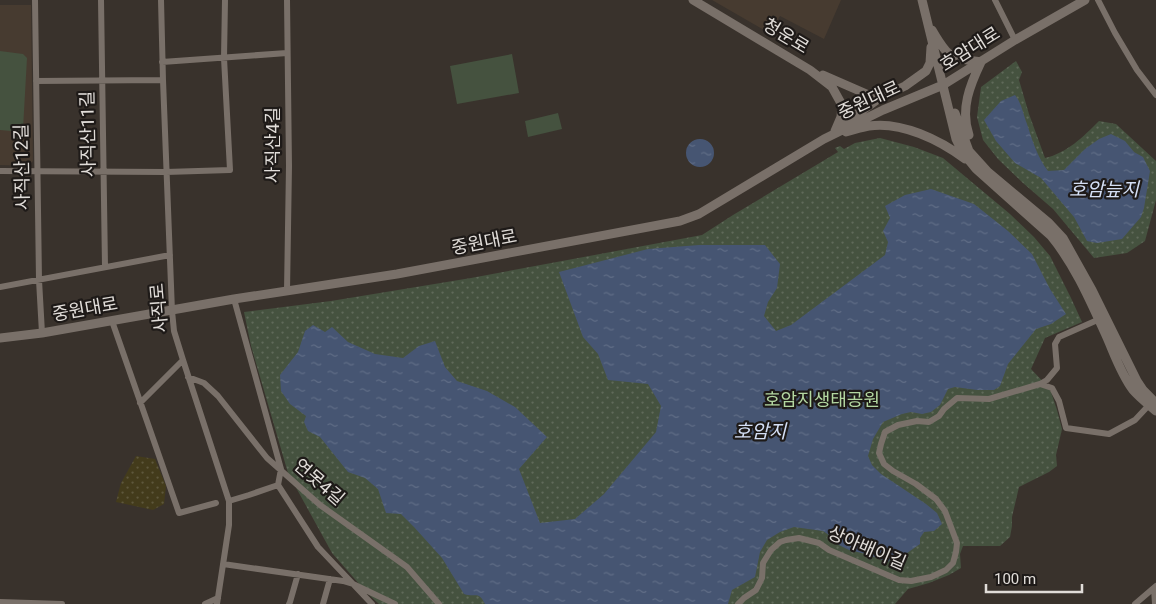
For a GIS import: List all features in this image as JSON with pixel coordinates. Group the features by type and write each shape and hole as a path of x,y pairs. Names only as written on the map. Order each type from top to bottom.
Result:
{"street":[{"name":"사직산12길","path":"35,0 36,170 42,333"},
{"name":"사직산11길","path":"101,0 105,267"},
{"name":"사직로","path":"161,0 166,172 174,331 229,501 229,525 217,601"},
{"path":"0,171 166,172 230,170 224,58 225,0"},
{"name":"사직산4길","path":"287,0 289,166 287,291"},
{"name":"청운로","path":"693,0 810,70"},
{"path":"922,0 956,139 963,153 974,166"},
{"name":"호암대로","path":"995,0 1015,40"},
{"name":"호암대로","path":"943,85 1015,40 1085,0"},
{"path":"1098,0 1137,70 1156,95"},
{"path":"929,27 946,52 959,58 981,62 968,94 965,125 971,143 988,172"},
{"path":"824,139 878,99 905,86 926,70 930,63 931,50 929,27"},
{"path":"162,62 287,53"},
{"path":"810,70 878,99"},
{"path":"810,70 832,87 842,105 841,117 835,131"},
{"path":"36,81 163,80"},
{"path":"943,85 969,150 988,172 1049,223 1063,238 1102,318 1122,372 1133,390 1154,406 1135,420 1109,434 1066,428 1059,401 1052,388 1040,384"},
{"name":"중원대로","path":"0,338 42,333 234,299 410,272 680,221 699,214 824,139 883,110 943,85"},
{"path":"824,139 870,126 894,126 921,134 954,151 974,166 1051,236 1074,270 1102,318"},
{"path":"0,287 170,255"},
{"path":"234,299 281,469 278,485 318,547 372,604"},
{"name":"상아배이길","path":"738,604 756,590 762,578 763,563 780,542 786,540 799,538 819,543 830,550 899,580 911,581 931,577 946,570 953,563 957,543 945,511 936,499 884,464 879,453 885,432 898,425 929,422 939,416 957,398 990,399 1040,384 1047,380 1057,368 1054,344 1058,336 1102,318"},
{"path":"112,321 179,513 216,503"},
{"path":"140,403 183,360"},
{"name":"연못4길","path":"188,377 204,383 218,396 267,458 320,505 407,566 439,604"},
{"path":"229,501 278,485"},
{"path":"223,564 344,581 395,604"},
{"path":"289,604 298,574"},
{"path":"322,604 330,579"},
{"path":"1135,604 1155,587"},
{"path":"1155,587 1156,604"},
{"path":"205,604 217,601"},
{"path":"0,602 62,604"}],"shaded area":[{"path":"712,0 841,0 824,39 780,16 769,33"},
{"path":"0,5 31,5 33,161 28,166 0,165"}],"sand":[{"path":"136,456 155,459 166,486 164,504 153,510 116,502 121,483"}],"green space":[{"path":"0,51 23,54 27,58 23,129 19,139 12,139 11,131 0,130"},
{"path":"512,54 519,93 457,104 450,66"},
{"path":"1016,61 1022,72 1019,80 1029,114 1045,158 1068,148 1099,121 1116,124 1156,161 1156,200 1145,241 1127,253 1094,258 1053,209 998,159 983,140 977,117 981,87"},
{"path":"558,113 562,129 528,137 525,121"},
{"name":"호암지생태공원","path":"880,138 914,147 943,158 1010,214 1034,237 1050,256 1082,322 1045,338 1031,369 1050,389 1057,410 1062,429 1056,455 1057,466 1019,487 1012,517 1010,537 1000,546 963,546 960,554 961,568 929,583 908,589 895,604 379,604 332,553 288,473 251,346 244,312 331,301 471,278 702,235 838,152 835,148 840,146 844,149 855,143"}],"water":[{"name":"호암늪지","path":"1015,95 1021,105 1036,149 1048,171 1064,170 1085,149 1099,139 1111,134 1125,141 1134,152 1143,157 1150,171 1144,208 1141,217 1122,239 1097,243 1087,241 1074,217 1041,178 1015,163 996,141 984,120 1001,101"},
{"path":"700,139 710,143 714,153 710,163 700,167 690,163 686,153 690,143"},
{"name":"호암지","path":"931,189 974,204 1008,231 1032,254 1050,289 1066,314 1051,324 1036,329 1008,364 1000,386 994,390 955,387 948,389 940,405 931,412 922,414 911,412 883,422 873,439 868,456 872,465 881,474 937,513 942,524 934,531 924,532 920,538 920,544 907,553 895,554 888,562 849,550 835,543 823,531 794,527 780,532 767,540 760,552 755,577 732,590 728,604 485,604 478,596 464,594 442,558 401,514 386,513 378,489 365,478 348,472 320,437 308,431 304,422 306,416 290,404 281,391 280,375 298,352 305,331 313,325 325,332 332,327 348,342 375,354 403,358 419,346 435,341 445,367 457,381 487,391 515,407 547,437 519,469 540,523 575,519 604,494 656,432 661,406 648,384 608,380 598,354 583,337 559,272 648,249 699,245 765,245 780,264 777,288 768,302 764,316 776,331 791,325 885,255 888,242 883,231 890,218 885,206 905,195"}]}
